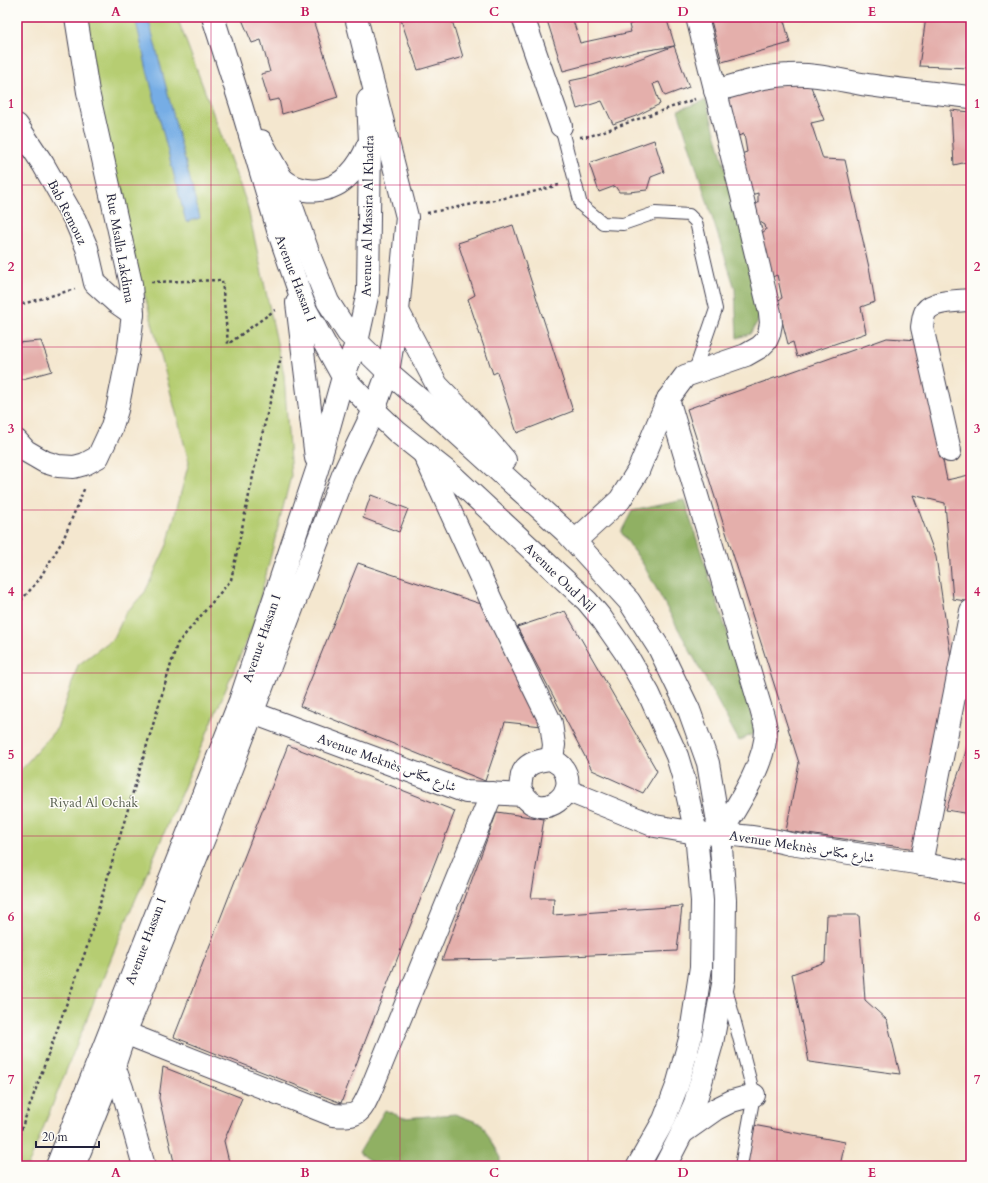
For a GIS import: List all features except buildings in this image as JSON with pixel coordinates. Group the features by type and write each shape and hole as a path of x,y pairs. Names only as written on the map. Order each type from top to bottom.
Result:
{"main road":[{"name":"Rue Msalla Lakdima","path":"76,17 88,92 131,284 133,314 128,354 117,410 111,430 98,457"},
{"name":"Avenue Hassan I","path":"57,1166 240,701 317,470 343,377 306,310 278,230 213,17"},
{"name":"Avenue Al Massira Al Khadra","path":"356,17 407,217 398,311 388,372"},
{"path":"523,17 562,126"},
{"path":"570,536 620,500 638,471 668,399 685,376 746,355 760,347 766,341 769,334 771,323 770,313 697,17"},
{"name":"Avenue Al Massira Al Khadra","path":"343,377 356,342 368,292 370,142 365,52"},
{"path":"715,91 739,84 770,78 789,75 806,75 867,85 971,97"},
{"name":"Avenue Hassan I","path":"74,1166 114,1066 125,1033 211,821 343,475 374,410 388,372 356,342 328,302 311,260 282,179 241,105"},
{"name":"Bab Remouz","path":"17,125 46,170 75,220 87,248 95,283 116,302 133,314"},
{"path":"282,179 291,186 300,189 322,190 336,185 349,176 355,169 370,142"},
{"path":"278,230 300,321 317,470"},
{"path":"950,451 922,327 923,319 926,311 935,304 971,301"},
{"path":"398,311 437,385 466,414 570,536 629,602 659,648 690,710 708,763 720,834 726,900 724,979 712,1044 695,1103 665,1166"},
{"path":"388,372 570,536"},
{"name":"Avenue Oud Nil","path":"343,377 374,410 424,454 454,477 587,601 602,619 625,652 649,694 677,756 696,833 702,902 701,967 690,1039 677,1086 664,1120 638,1166"},
{"path":"668,399 766,729 764,744 750,783 720,834"},
{"path":"17,441 26,451 45,462 58,466 74,467 85,464 98,457"},
{"path":"424,454 498,615 551,723 554,745 552,759"},
{"path":"921,864 971,611"},
{"name":"Avenue Meknès شارع مكناس","path":"253,713 466,792 524,796"},
{"path":"552,759 562,767 567,779 566,790 561,799 552,805 542,806 532,803 524,796 520,786 521,775 527,766 536,761 552,759"},
{"name":"Avenue Meknès شارع مكناس","path":"566,790 655,826 696,833 770,838 790,844 812,848 971,873"},
{"path":"125,1033 333,1115 346,1116 354,1114 362,1109 492,793"},
{"path":"114,1066 122,1088 144,1166"},
{"path":"682,1133 716,1109 732,1101 754,1095"}],"lane":[{"path":"562,126 581,205 603,223 623,224 655,213 689,215 696,222 716,309 694,373"},
{"path":"724,979 754,1095 741,1166"}],"path":[{"path":"562,126 569,134 579,137 590,136 715,91"},
{"path":"407,217 525,194 574,181"},
{"path":"133,314 151,282 222,280 228,344 295,296"},
{"path":"17,307 19,305 53,295"},
{"path":"17,1141 87,947 176,644 231,580 260,443 282,350"},
{"path":"17,605 38,581 62,540 98,457"}],"green space":[{"name":"Riyad Al Ochak","path":"71,17 177,17 247,204 284,375 291,476 253,626 122,931 28,1166 17,1166 17,774 57,728 78,665 114,638 125,614 145,592 167,545 189,462"},
{"path":"706,100 763,303 758,321 750,334 737,338 735,289 678,110"},
{"path":"684,500 747,693 755,733 739,741 643,564 621,532 632,511"},
{"path":"385,1110 404,1118 455,1114 482,1124 500,1158 500,1166 374,1166 374,1164 359,1153"}],"water":[{"path":"135,17 148,17 200,218 186,222 147,70"}]}
